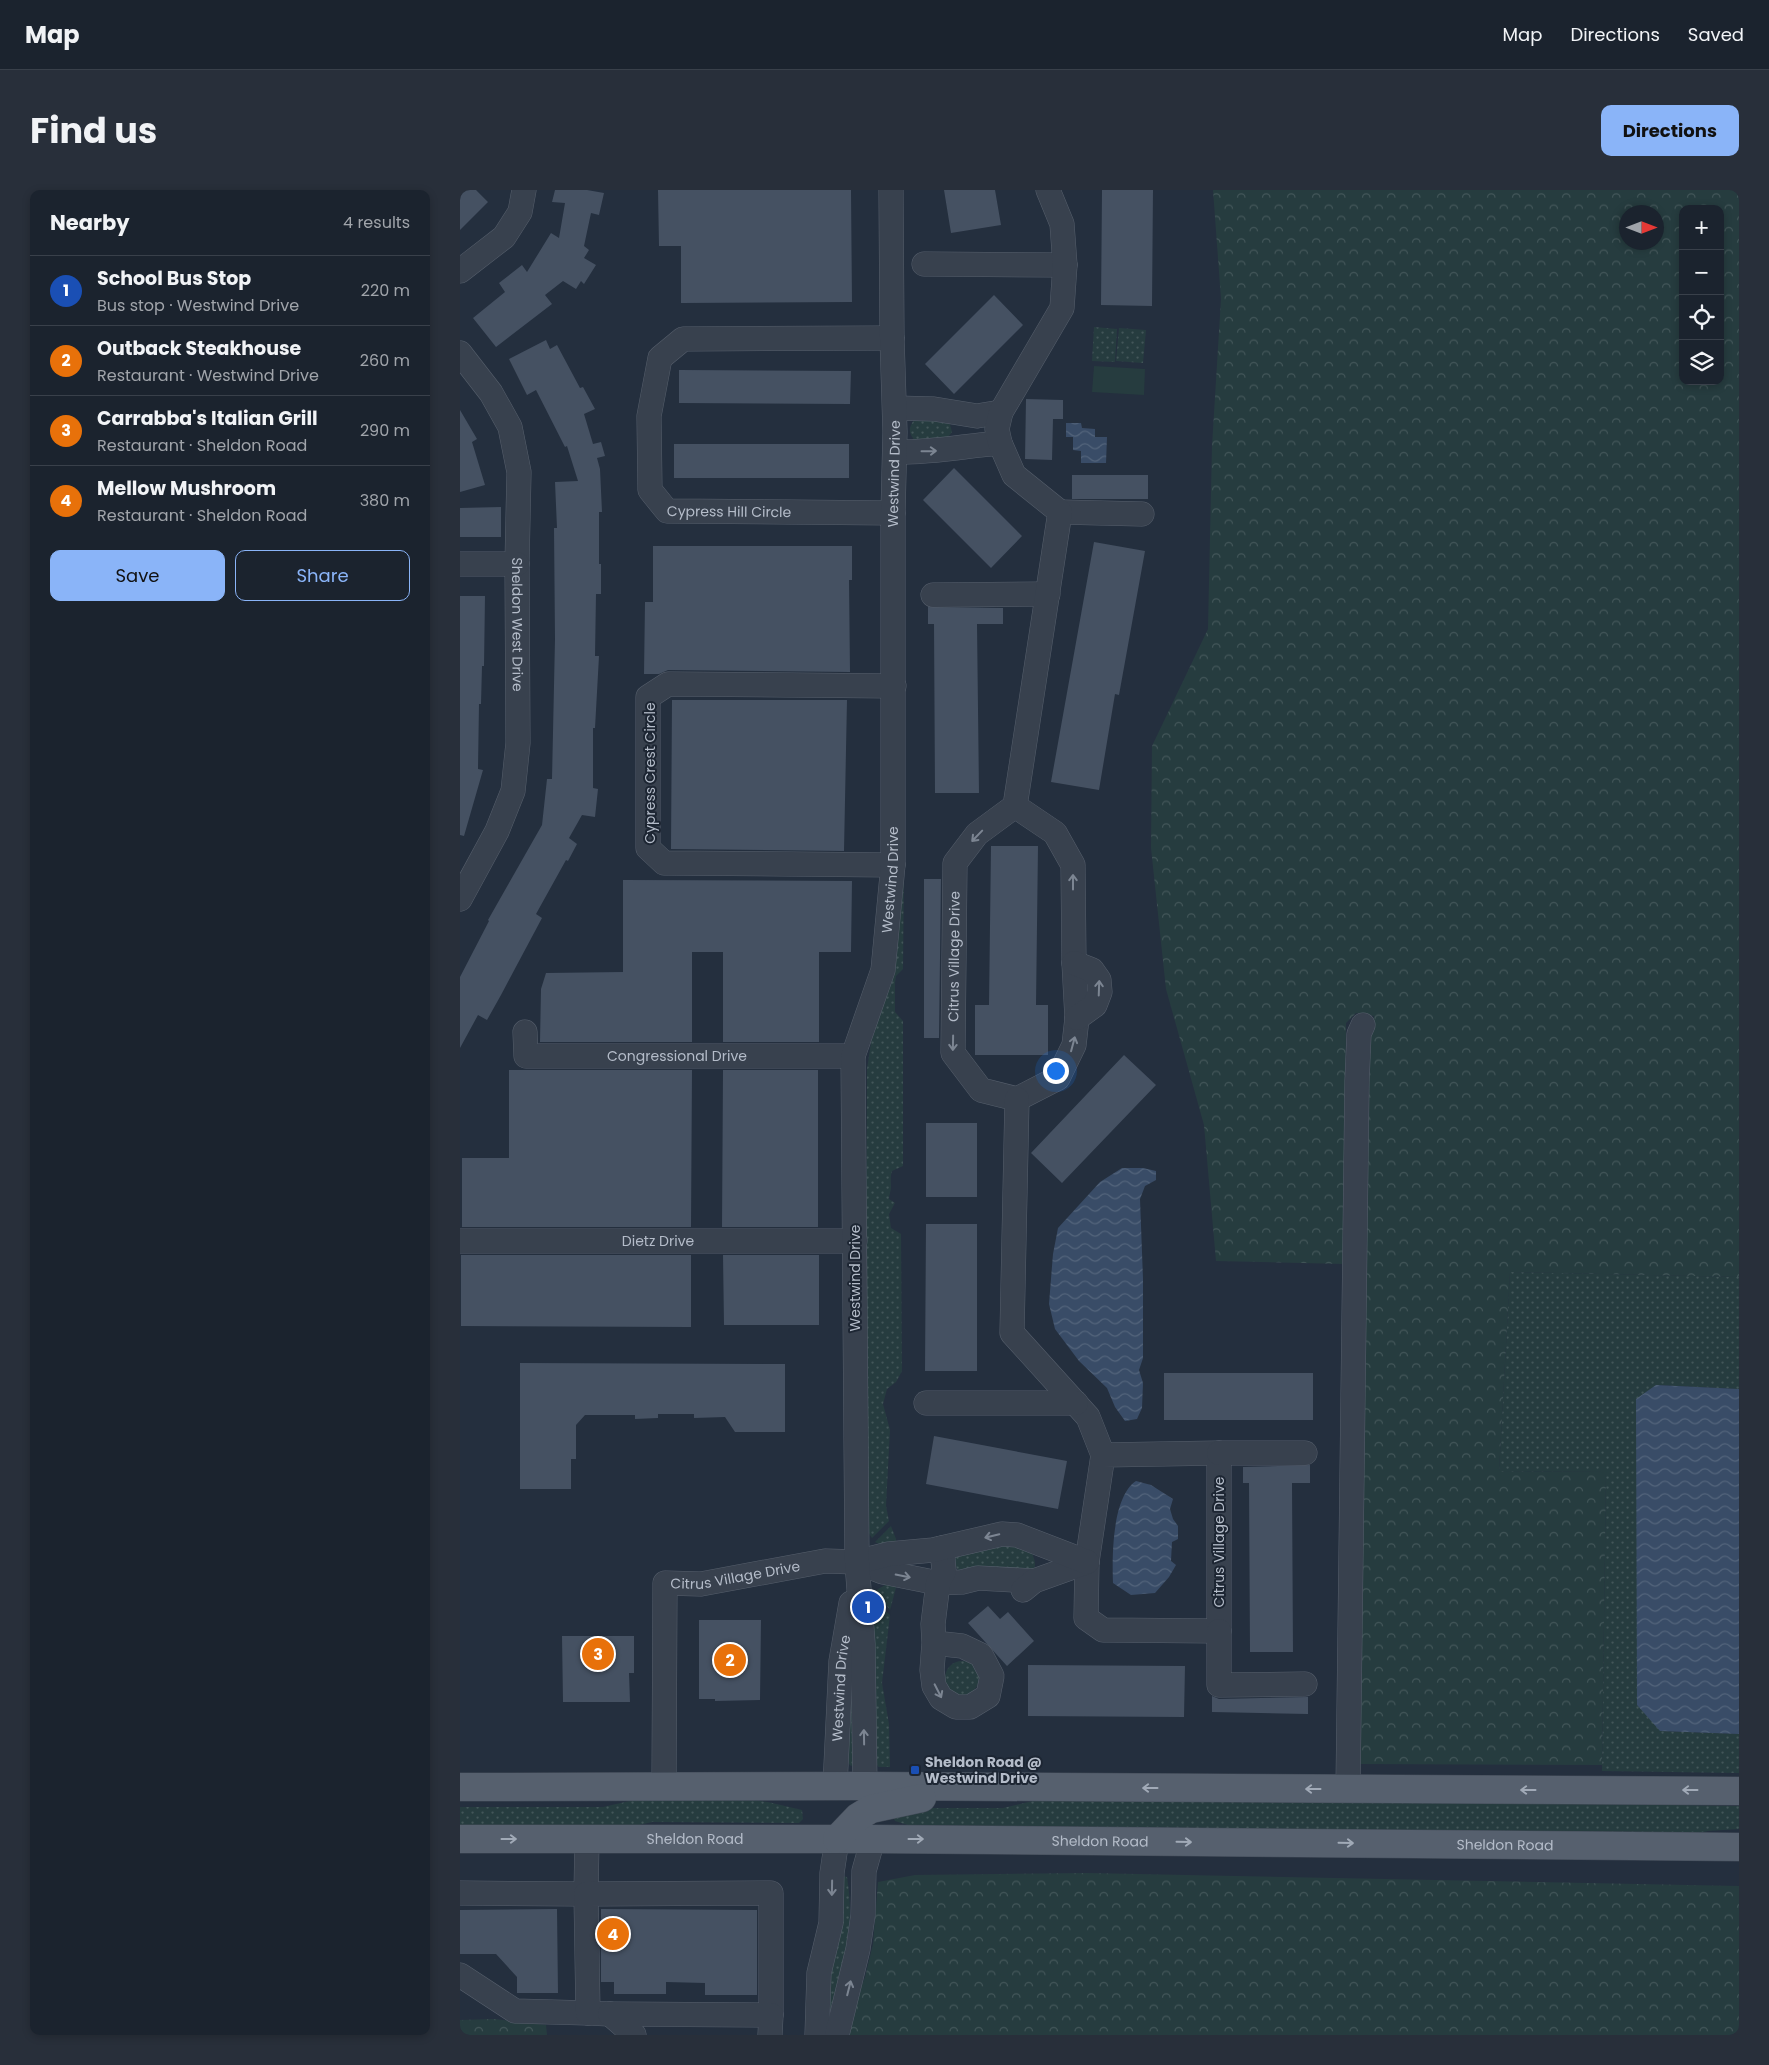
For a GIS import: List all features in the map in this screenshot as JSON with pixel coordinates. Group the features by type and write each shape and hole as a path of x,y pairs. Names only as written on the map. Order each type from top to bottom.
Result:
{"main road":[{"path":"460,1787 865,1786 1739,1791"},
{"path":"768,1839 831,1820 855,1801 865,1786"},
{"path":"837,1839 858,1817 871,1808 970,1788"},
{"name":"Sheldon Road","path":"460,1839 873,1839 1739,1846"}],"street":[{"path":"460,271 504,237 520,212 524,190"},
{"name":"Westwind Drive","path":"865,1786 863,1644 857,1562 852,1056 884,970 894,865 893,512 895,408 892,338 891,190"},
{"path":"1048,190 1062,224 1065,265 1062,308 1001,412 997,429 1000,443 1014,475 1060,512 1142,514"},
{"path":"924,264 1065,265"},
{"name":"Cypress Hill Circle","path":"892,338 683,339 660,358 649,416 650,490 667,511 893,512"},
{"name":"Sheldon West Drive","path":"460,353 491,393 510,427 520,472 517,564 518,743 513,791 498,830 460,899"},
{"path":"895,408 934,409 977,416 1001,412"},
{"path":"962,414 962,446"},
{"path":"895,452 940,451 962,446 1000,443"},
{"path":"1060,512 1015,806 1055,833 1073,865 1074,963 1077,1018 1074,1046 1058,1078 1017,1099 1012,1332 1088,1417 1102,1455 1087,1562 1086,1618 1102,1630 1219,1631"},
{"path":"460,564 517,564"},
{"path":"933,594 1048,594"},
{"name":"Cypress Crest Circle","path":"894,686 668,684 648,697 648,848 664,863 894,865"},
{"name":"Citrus Village Drive","path":"1015,806 977,834 955,863 953,1053 981,1090 1017,1099"},
{"path":"1348,1789 1356,1081 1358,1034 1363,1025"},
{"name":"Congressional Drive","path":"525,1032 526,1056 852,1056"},
{"name":"Dietz Drive","path":"460,1241 855,1241"},
{"path":"926,1403 1076,1403"},
{"name":"Citrus Village Drive","path":"1219,1453 1219,1685 1305,1684"},
{"path":"1102,1455 1305,1453"},
{"name":"Citrus Village Drive","path":"664,1786 665,1584 701,1584 825,1561 857,1562 889,1554 942,1548 1002,1534 1017,1535 1087,1562"},
{"path":"1038,1580 1042,1555 1039,1543"},
{"path":"934,1643 933,1624 938,1583 944,1570 942,1548"},
{"name":"Westwind Drive","path":"835,1786 841,1661 857,1562"},
{"name":"Citrus Village Drive","path":"857,1562 883,1572 938,1583 962,1582 979,1590 1000,1595 1020,1592 1038,1580 1087,1562"},
{"path":"587,1839 586,1894 599,2013"},
{"path":"817,2035 819,1973 831,1923 832,1872 837,1839"},
{"path":"837,2035 858,1949 863,1916 864,1871 873,1839"},
{"path":"460,1893 771,1893 770,2025 599,2013 515,2011 460,1975"},
{"path":"599,2013 634,2035"}],"green space":[{"path":"1213,190 1739,190 1739,1277 1510,1272 1499,1472 1606,1471 1602,1765 1359,1764 1368,1046 1374,1016 1356,1013 1346,1023 1344,1264 1216,1261 1204,1125 1166,989 1151,848 1152,746 1208,629 1212,446 1221,299"},
{"path":"1094,327 1117,329 1115,362 1092,361"},
{"path":"1119,328 1146,330 1143,363 1116,361"},
{"path":"1094,366 1145,369 1144,395 1092,392"},
{"path":"916,417 949,421 952,432 945,441 915,441 910,429"},
{"path":"904,868 903,969 896,976 895,983 895,1012 903,1021 903,1166 892,1171 889,1199 895,1203 889,1214 891,1228 901,1234 902,1371 896,1382 887,1389 883,1404 890,1430 886,1506 889,1521 872,1538 868,1532 867,1069 873,1029 899,936 899,891"},
{"path":"1510,1272 1739,1277 1739,1389 1656,1385 1660,1731 1739,1734 1739,1773 1602,1771 1606,1471 1499,1472"},
{"path":"891,1526 896,1539 896,1547 883,1546 875,1542"},
{"path":"1014,1545 1032,1553 1035,1568 1032,1573 962,1573 956,1566 956,1556 988,1546"},
{"path":"897,1584 890,1610 875,1591 885,1585"},
{"path":"872,1595 890,1615 882,1683 889,1724 890,1767 879,1767 875,1763 869,1598"},
{"path":"962,1661 974,1666 979,1678 974,1690 962,1695 950,1690 945,1678 950,1666"},
{"path":"854,1675 855,1764 851,1766 849,1764 849,1679"},
{"path":"643,1798 746,1799 802,1810 803,1819 799,1823 652,1822 615,1831 460,1832 460,1807 603,1807"},
{"path":"1041,1799 1342,1800 1739,1806 1739,1829 1708,1831 1680,1838 917,1828 895,1821 893,1817 900,1808 1003,1808"},
{"path":"1087,1873 1739,1886 1739,2035 843,2035 865,1977 873,1944 878,1882 915,1875"},
{"path":"842,1876 847,1877 850,1916 849,1934 842,1970 825,2025"},
{"path":"494,2019 546,2025 547,2035 460,2035 460,2020"}],"water":[{"path":"1066,423 1081,423 1082,428 1095,429 1095,437 1107,437 1106,463 1081,463 1081,451 1073,450 1073,437 1066,437"},
{"path":"1122,1168 1143,1168 1156,1171 1156,1180 1145,1186 1140,1199 1143,1358 1139,1370 1143,1383 1142,1408 1137,1419 1125,1421 1115,1407 1107,1388 1079,1361 1055,1329 1049,1304 1053,1254 1058,1228 1100,1182"},
{"path":"1656,1385 1739,1389 1739,1734 1660,1731 1637,1705 1636,1399"},
{"path":"1136,1481 1151,1485 1173,1499 1170,1509 1173,1519 1178,1526 1178,1539 1172,1542 1171,1561 1176,1565 1169,1577 1155,1593 1131,1595 1113,1583 1113,1558 1118,1513 1128,1489"}],"building":[{"path":"460,190 476,190 488,202 460,230"},
{"path":"555,190 587,190 604,193 599,215 591,213 584,246 589,250 584,258 596,265 584,284 581,281 576,289 563,281 545,295 552,304 496,347 473,318 505,292 499,283 522,265 527,272 551,233 559,238 565,203 552,202"},
{"path":"658,190 851,190 852,302 681,303 681,246 659,246"},
{"path":"944,190 995,190 1001,225 951,233"},
{"path":"1102,190 1153,190 1152,306 1101,305"},
{"path":"994,295 1023,325 954,394 925,364"},
{"path":"546,340 550,349 557,345 580,388 583,387 595,409 584,414 593,444 601,442 605,456 597,458 600,469 602,512 599,512 601,594 596,594 595,656 599,656 595,728 593,728 593,788 598,789 595,817 582,815 569,838 577,844 536,914 542,918 487,1020 478,1015 460,1048 460,977 488,920 542,825 547,779 552,779 555,639 554,528 557,528 555,482 578,481 567,446 565,447 536,390 527,395 509,359"},
{"path":"679,370 851,371 850,404 679,403"},
{"path":"1026,399 1063,400 1063,419 1053,419 1052,460 1025,459"},
{"path":"460,410 477,439 472,442 485,485 460,492"},
{"path":"674,444 849,444 849,478 674,478"},
{"path":"954,468 1022,536 991,568 923,500"},
{"path":"1072,475 1148,475 1148,499 1072,499"},
{"path":"501,507 501,537 460,537 460,508"},
{"path":"1094,542 1145,551 1119,695 1115,694 1099,790 1051,782"},
{"path":"653,546 852,546 852,580 849,580 850,672 668,670 659,674 644,674 645,602 653,602"},
{"path":"460,596 485,596 484,666 482,666 481,704 479,704 478,769 483,770 464,836 460,835"},
{"path":"928,607 1003,608 1003,624 977,624 979,793 935,793 934,624 928,624"},
{"path":"672,700 847,700 844,851 671,849"},
{"path":"991,846 1038,846 1036,1005 1048,1005 1048,1055 975,1055 975,1005 989,1005"},
{"path":"924,879 941,879 939,1038 924,1038"},
{"path":"623,880 852,881 851,952 819,952 819,1042 723,1042 723,952 692,952 692,1042 540,1042 541,989 546,973 623,972"},
{"path":"1124,1055 1156,1085 1062,1183 1031,1153"},
{"path":"509,1070 692,1070 691,1227 462,1227 462,1158 509,1158"},
{"path":"723,1070 818,1070 818,1227 722,1227"},
{"path":"926,1123 977,1123 977,1197 926,1197"},
{"path":"926,1224 977,1224 977,1371 925,1371"},
{"path":"461,1255 691,1255 691,1327 461,1326"},
{"path":"723,1255 819,1255 819,1325 724,1325"},
{"path":"520,1363 785,1364 785,1432 735,1432 725,1417 694,1418 694,1414 658,1414 658,1418 635,1419 635,1415 585,1415 576,1425 576,1459 571,1459 571,1489 520,1489"},
{"path":"1164,1373 1313,1373 1313,1420 1164,1420"},
{"path":"934,1436 1067,1461 1058,1509 926,1484"},
{"path":"1310,1465 1310,1483 1292,1483 1293,1652 1250,1652 1249,1483 1243,1483 1243,1467"},
{"path":"988,1606 1000,1619 1008,1612 1034,1641 1007,1666 968,1623"},
{"path":"699,1620 761,1620 760,1700 715,1701 715,1699 699,1699"},
{"path":"562,1636 634,1636 634,1673 629,1673 630,1702 563,1702"},
{"path":"1028,1665 1185,1666 1184,1717 1028,1716"},
{"path":"1212,1696 1219,1699 1308,1697 1308,1714 1212,1712"},
{"path":"557,1909 558,1993 517,1993 517,1977 496,1954 460,1954 460,1910"},
{"path":"601,1909 757,1910 757,1995 705,1995 705,1983 666,1982 666,1994 614,1994 614,1982 601,1982"}],"place":[{"name":"School Bus Stop","path":"868,1607"},
{"name":"Carrabba's Italian Grill","path":"598,1654"},
{"name":"Outback Steakhouse","path":"730,1660"},
{"name":"Sheldon Road @ Westwind Drive","path":"915,1770"},
{"name":"Mellow Mushroom","path":"613,1934"}]}
